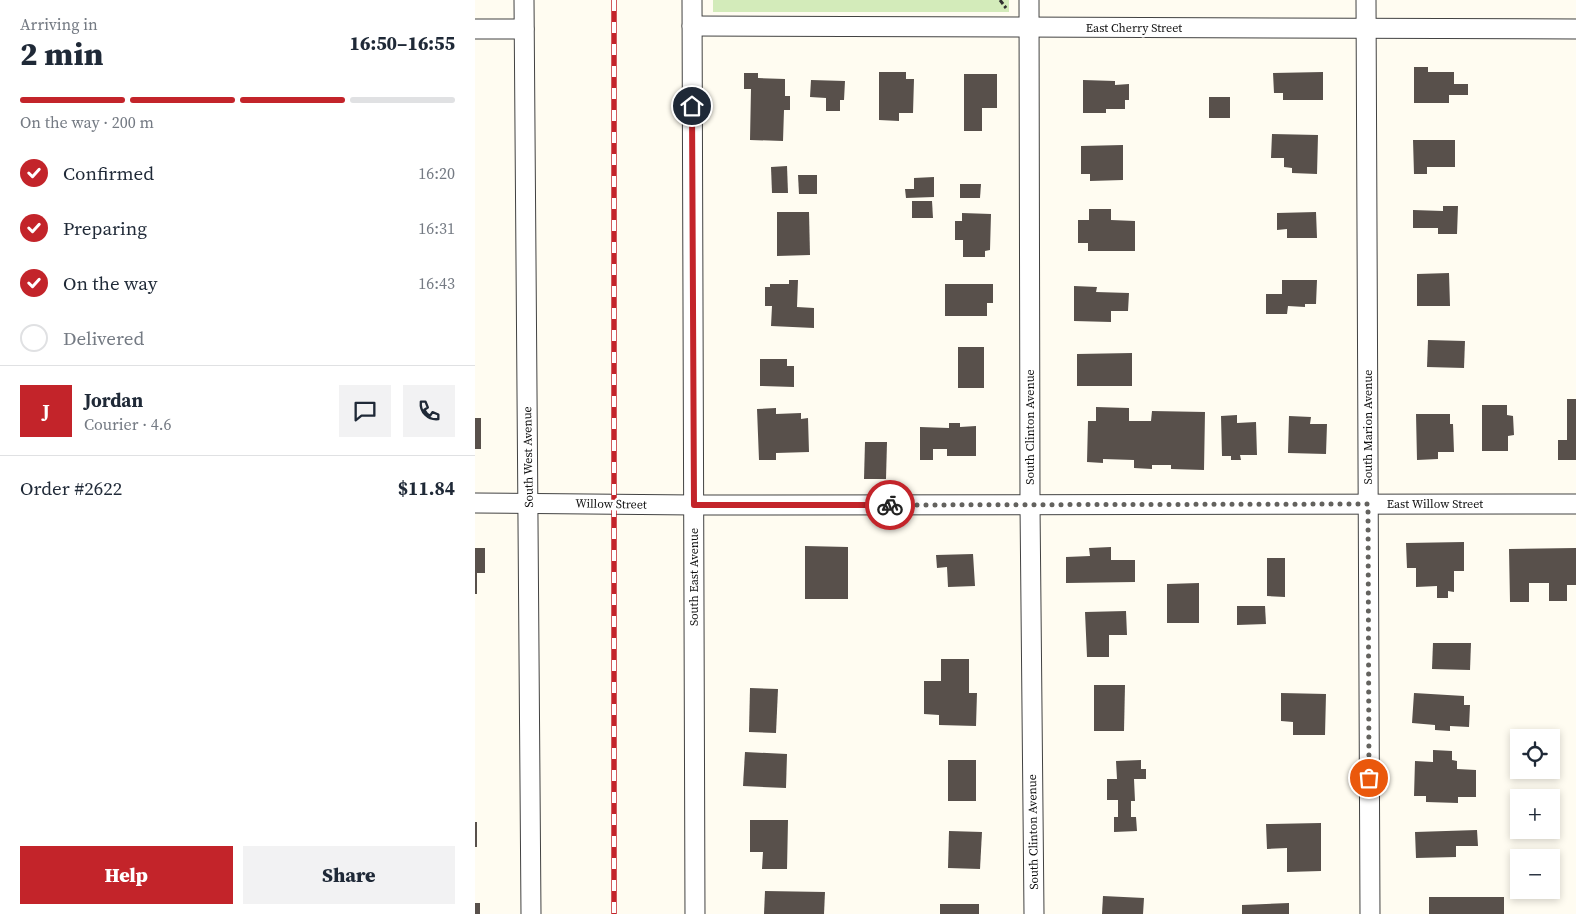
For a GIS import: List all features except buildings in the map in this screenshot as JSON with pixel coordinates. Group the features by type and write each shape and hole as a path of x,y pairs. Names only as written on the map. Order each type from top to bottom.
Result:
{"street":[{"name":"South West Avenue","path":"524,0 531,914"},
{"name":"South East Avenue","path":"692,0 695,914"},
{"name":"South Clinton Avenue","path":"1029,0 1030,505 1034,914"},
{"name":"South Marion Avenue","path":"1366,0 1370,914"},
{"name":"East Cherry Street","path":"692,26 1576,29"},
{"path":"475,29 524,29"},
{"name":"Willow Street","path":"475,503 694,505"},
{"name":"East Willow Street","path":"694,505 1576,504"}],"green space":[{"path":"713,0 1009,0 1009,12 713,12"}],"railway":[{"path":"614,0 614,914"}],"way so far":[{"path":"890,505 1368,504 1369,778"}],"route":[{"path":"692,106 694,505 890,505"}]}
